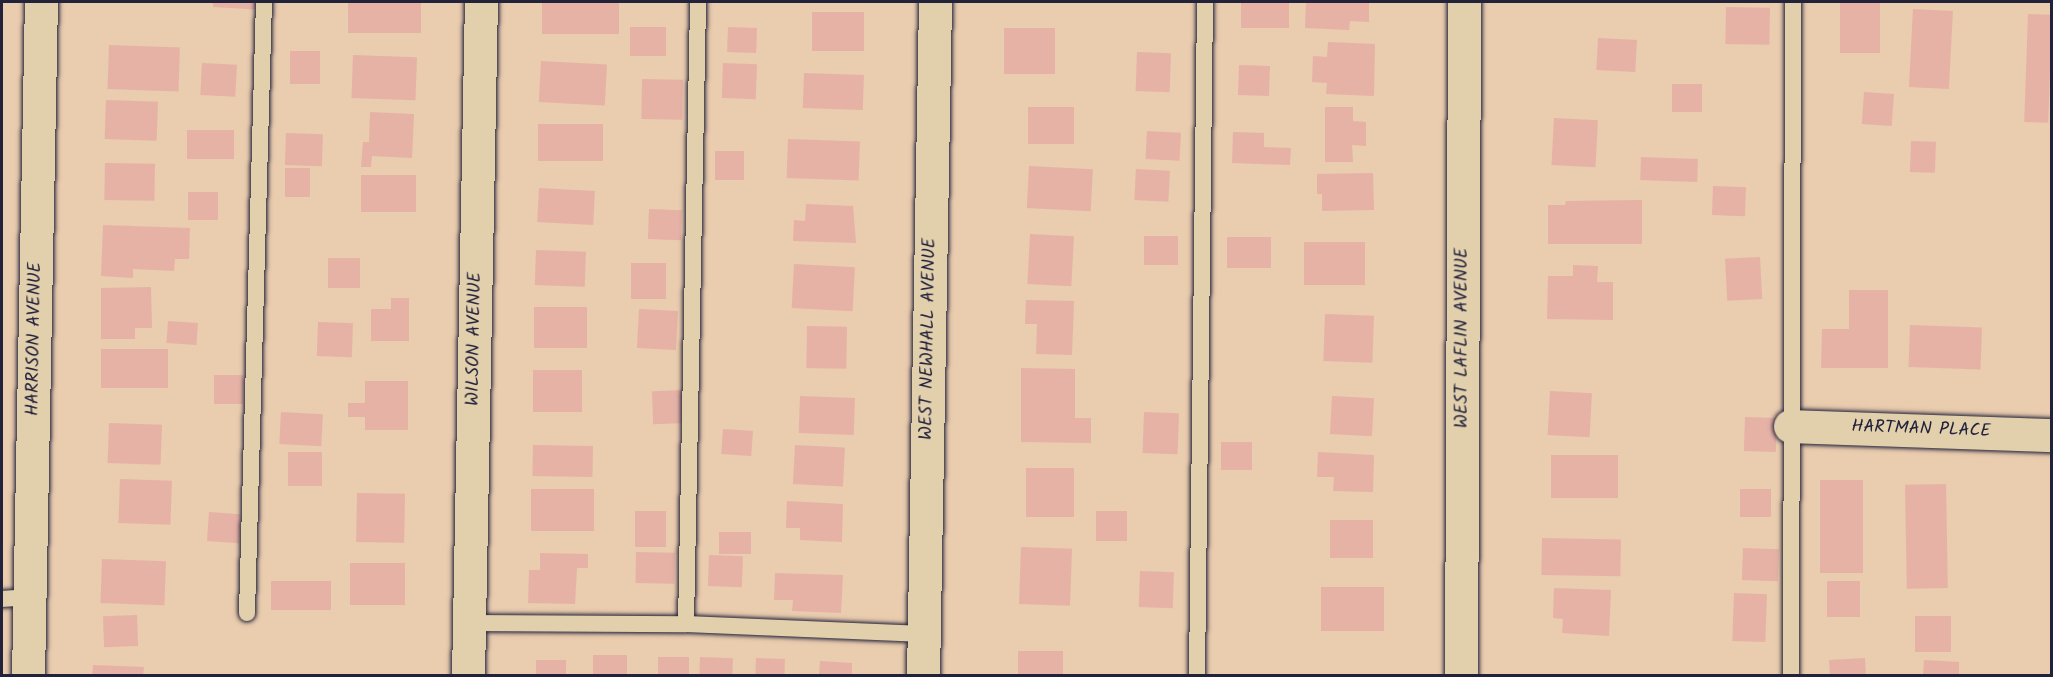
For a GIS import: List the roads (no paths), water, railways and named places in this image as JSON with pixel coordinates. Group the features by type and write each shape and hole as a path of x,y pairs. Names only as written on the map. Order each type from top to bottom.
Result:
{"street":[{"name":"HARRISON AVENUE","path":"28,675 16,598 41,2"},
{"name":"WILSON AVENUE","path":"468,675 481,2"},
{"name":"WEST NEWHALL AVENUE","path":"923,675 935,2"},
{"name":"WEST LAFLIN AVENUE","path":"1461,675 1464,2"},
{"name":"HARTMAN PLACE","path":"1790,426 2052,435"}],"lane":[{"path":"247,613 264,2"},
{"path":"686,624 698,2"},
{"path":"1197,675 1205,2"},
{"path":"1791,675 1793,2"},
{"path":"469,623 686,624 924,634"}]}
